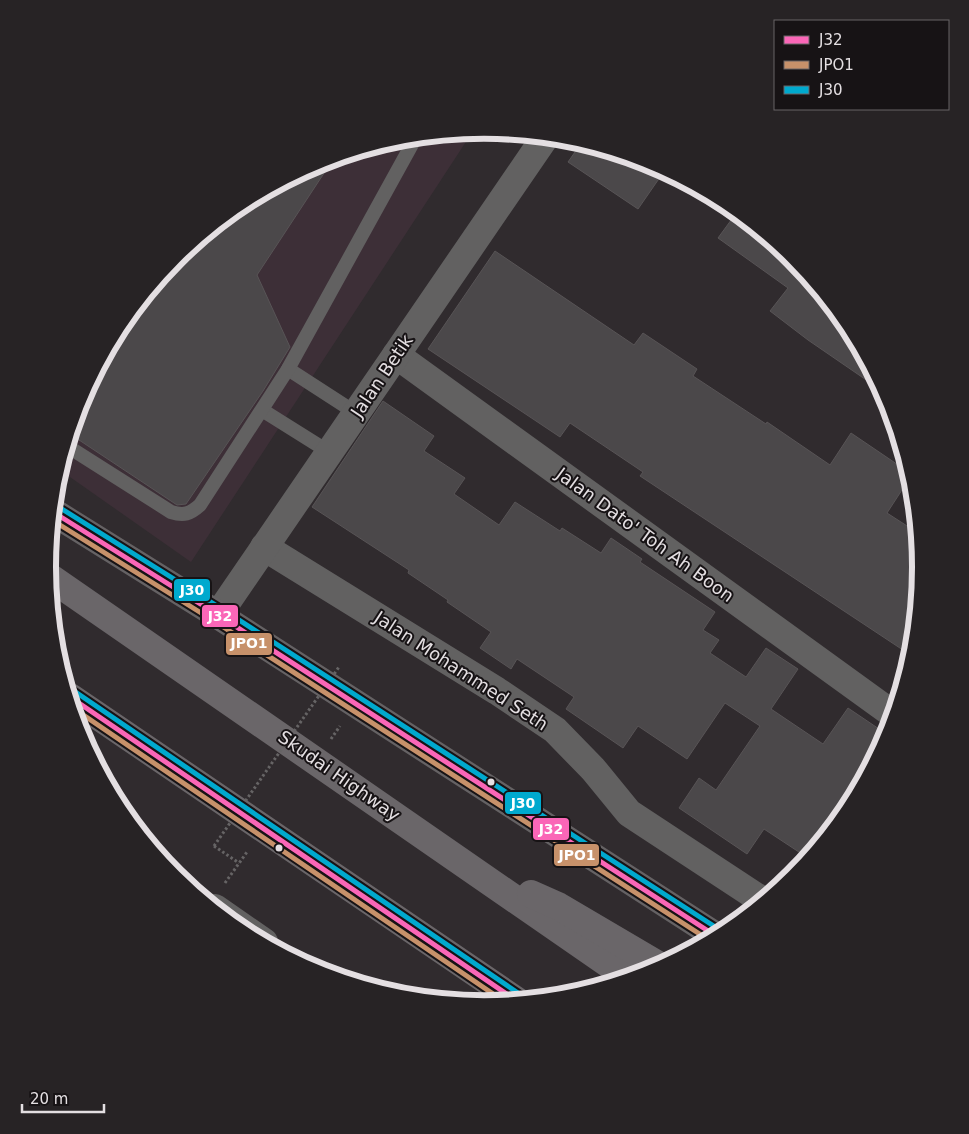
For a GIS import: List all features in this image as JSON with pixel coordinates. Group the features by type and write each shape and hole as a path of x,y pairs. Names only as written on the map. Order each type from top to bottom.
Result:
{"highway":[{"name":"Skudai Highway","path":"57,582 622,973"},
{"path":"80,708 264,828 507,994"},
{"path":"474,870 558,906 652,961"}],"street":[{"name":"Jalan Betik","path":"218,615 542,142"},
{"name":"Jalan Dato' Toh Ah Boon","path":"396,355 888,711"},
{"path":"59,516 218,615 709,931"},
{"name":"Jalan Mohammed Seth","path":"264,547 497,691 555,730 593,769 629,813 757,897"},
{"path":"220,896 243,921"}],"lane":[{"path":"73,450 171,512 181,515 192,512 200,505 288,369 412,145"},
{"path":"288,369 356,413"},
{"path":"262,410 329,452"}],"path":[{"path":"239,863 214,846 338,667"},
{"path":"220,896 239,863 264,828"}],"shaded area":[{"path":"467,140 191,562 66,474 79,429 89,403 100,378 128,329 163,285 202,245 224,227 270,196 321,171 374,153 429,142"}],"building":[{"path":"577,149 622,161 660,177 638,209 568,162"},
{"path":"327,169 257,275 290,347 263,391 186,504 177,505 76,438 100,378 128,329 145,306 182,264 202,245 224,227 270,196"},
{"path":"732,218 767,245 787,264 824,306 841,329 871,384 770,311 788,288 718,238"},
{"path":"495,251 634,345 643,333 697,369 693,376 766,424 767,422 830,465 851,433 901,467 905,483 887,513 911,528 912,595 905,651 640,476 643,472 570,423 560,437 428,349"},
{"path":"383,401 434,436 424,451 465,478 454,494 499,525 515,502 560,531 562,528 601,553 611,538 642,559 640,562 715,612 703,630 719,640 710,653 746,677 766,648 798,669 771,709 823,744 848,708 880,731 869,756 841,805 802,854 764,829 747,854 679,808 699,778 716,790 760,726 725,703 687,759 638,726 623,748 566,709 574,697 517,659 511,669 480,648 491,632 408,573 409,570 312,507"}],"transit line":[{"name":"J30","path":"60,508 222,609 716,927"},
{"name":"J32","path":"59,516 218,615 709,931"},
{"name":"JPO1","path":"59,524 214,621 702,936"},
{"name":"J30","path":"75,692 519,994"},
{"name":"J32","path":"78,703 507,994"},
{"name":"JPO1","path":"83,715 494,995"}]}
